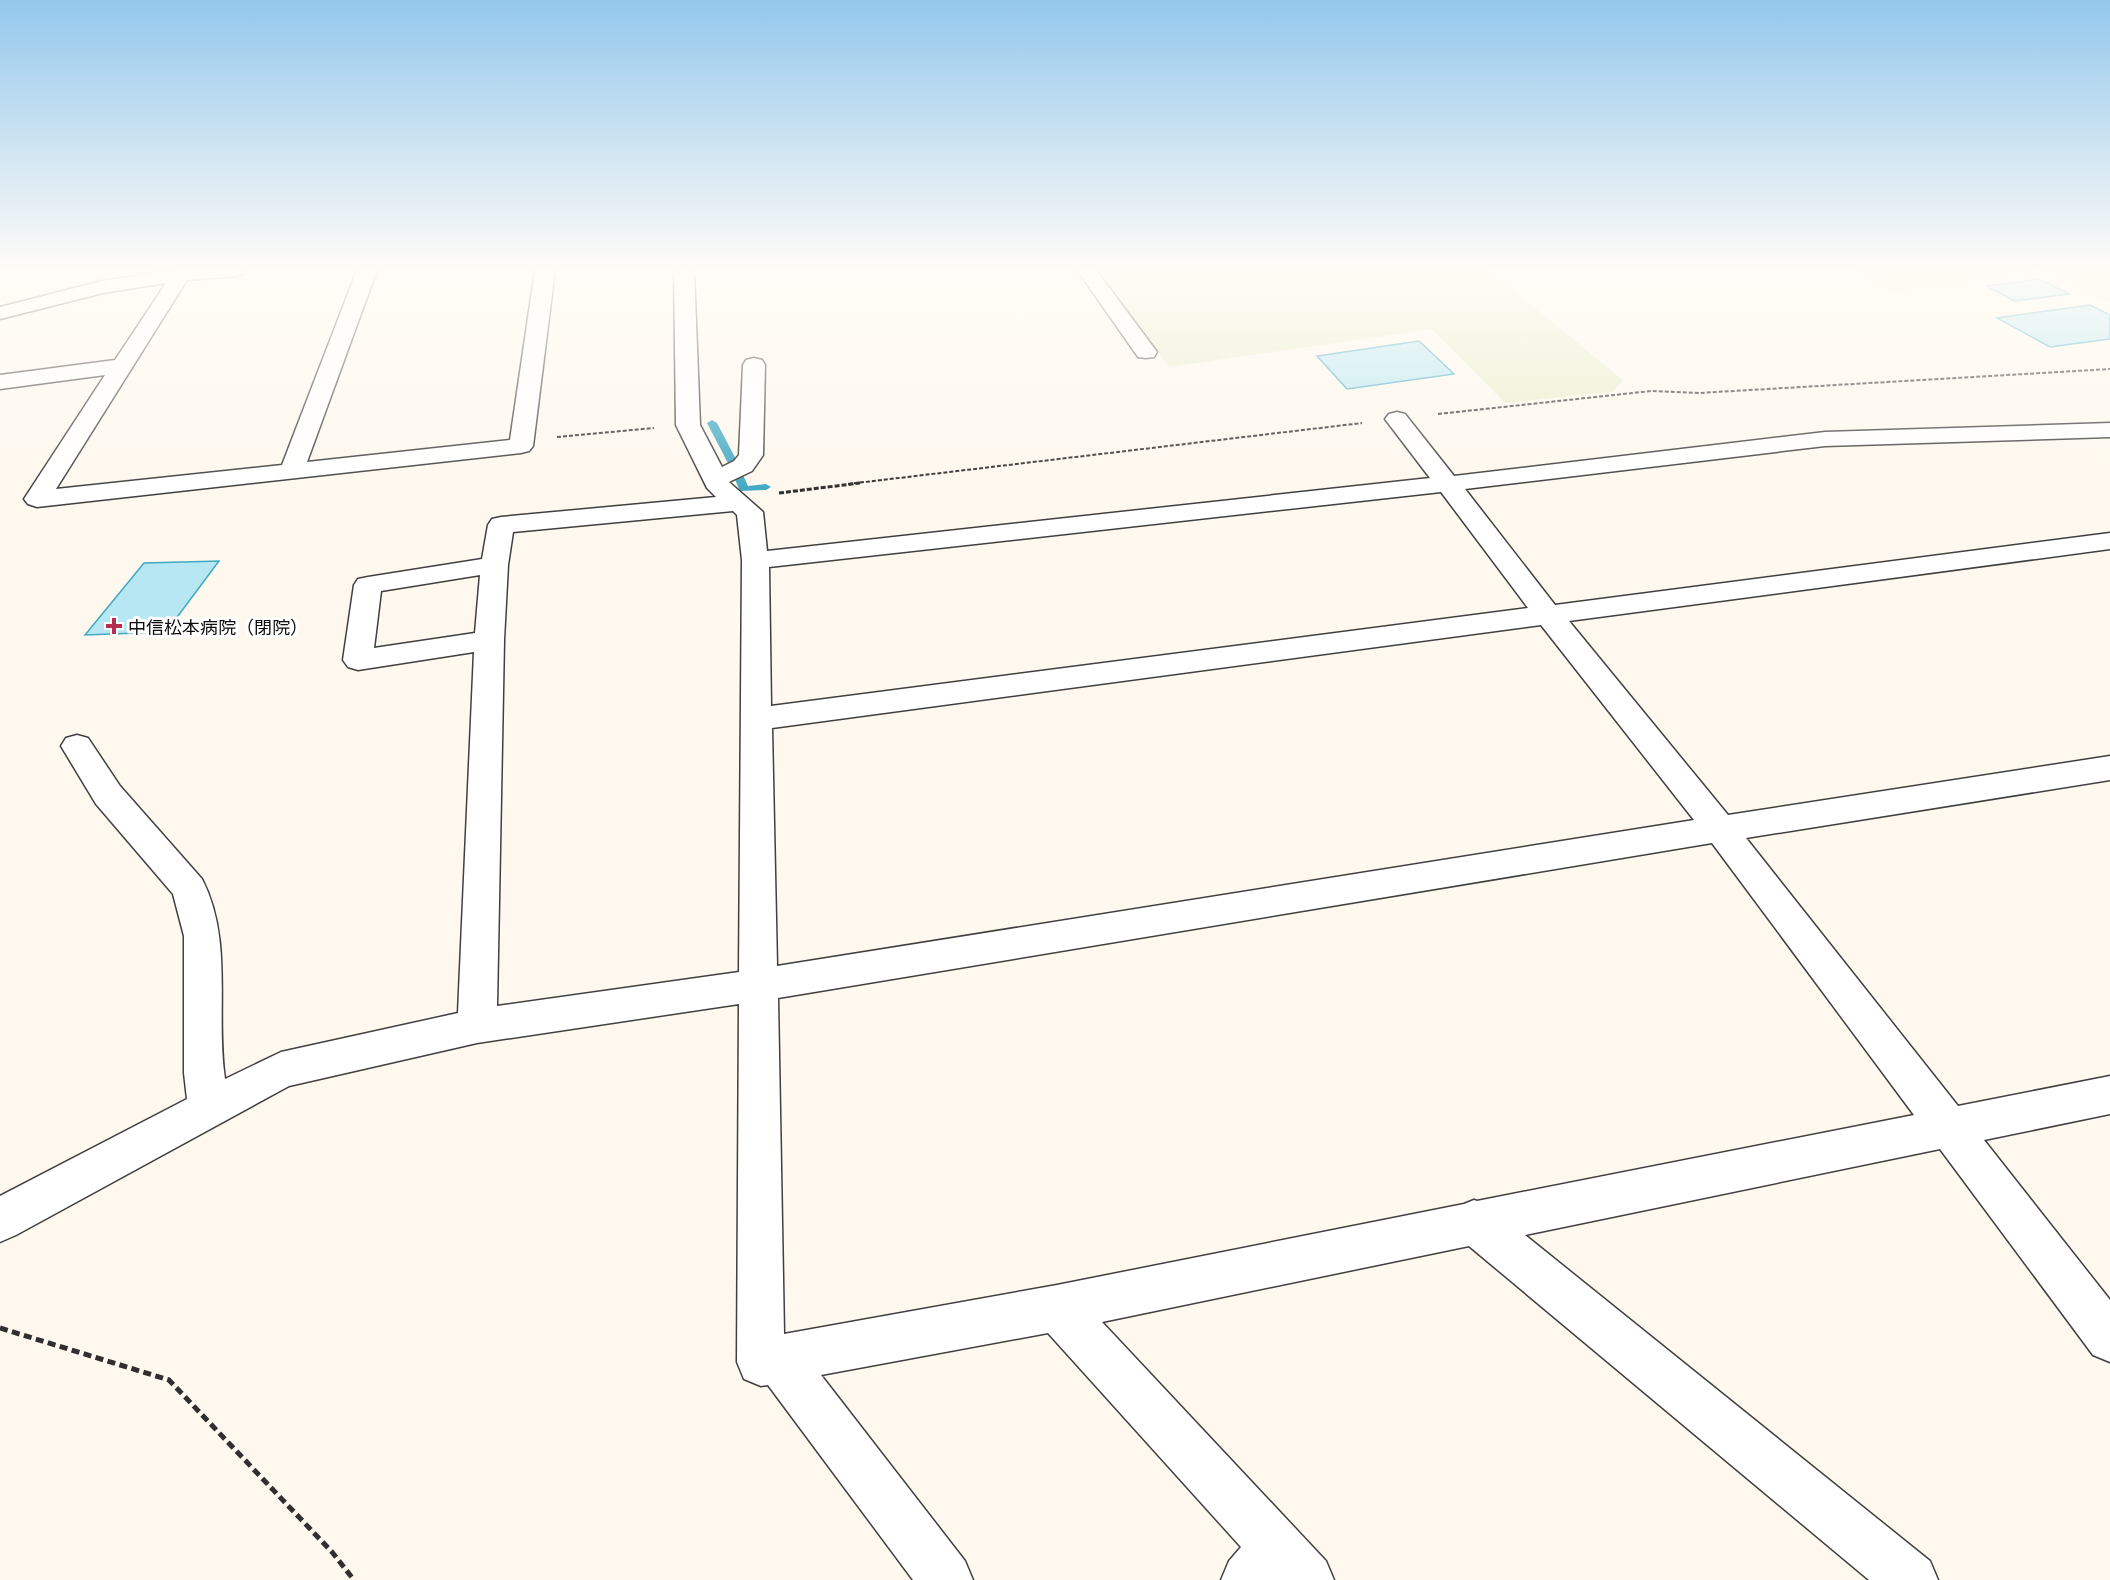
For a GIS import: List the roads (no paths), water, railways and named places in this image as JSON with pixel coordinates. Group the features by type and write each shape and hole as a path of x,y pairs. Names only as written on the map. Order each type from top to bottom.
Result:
{"street":[{"path":"136,344 37,499 521,446 535,344"},
{"path":"292,470 340,344"},
{"path":"686,344 688,425 724,476"},
{"path":"1140,344 1146,352"},
{"path":"754,364 751,455 743,466 724,476 720,488 750,512 755,560 761,1362 1057,1308 2110,1095"},
{"path":"0,382 122,366"},
{"path":"1397,419 1549,616 1720,829 2110,1338"},
{"path":"755,560 1448,484 1825,439 2110,430"},
{"path":"477,1026 489,640 494,565 501,525 737,503"},
{"path":"756,719 2110,542"},
{"path":"489,640 358,660 368,585 494,565"},
{"path":"77,746 108,795 189,889 202,936 204,1073 209,1108"},
{"path":"0,1220 281,1070 477,1026 758,985 2110,768"},
{"path":"1474,1222 1911,1580"},
{"path":"1057,1308 1277,1568"},
{"path":"778,1358 946,1580"}],"water":[{"path":"1400,344 1422,344 1454,374 1347,389 1317,356"},
{"path":"2044,344 2074,344 2050,347"},
{"path":"219,561 166,632 85,635 144,563"}],"waterway":[{"path":"712,423 734,465"},
{"path":"738,475 744,489 766,487"}],"place":[{"name":"中信松本病院（閉院）","path":"114,626"}]}
